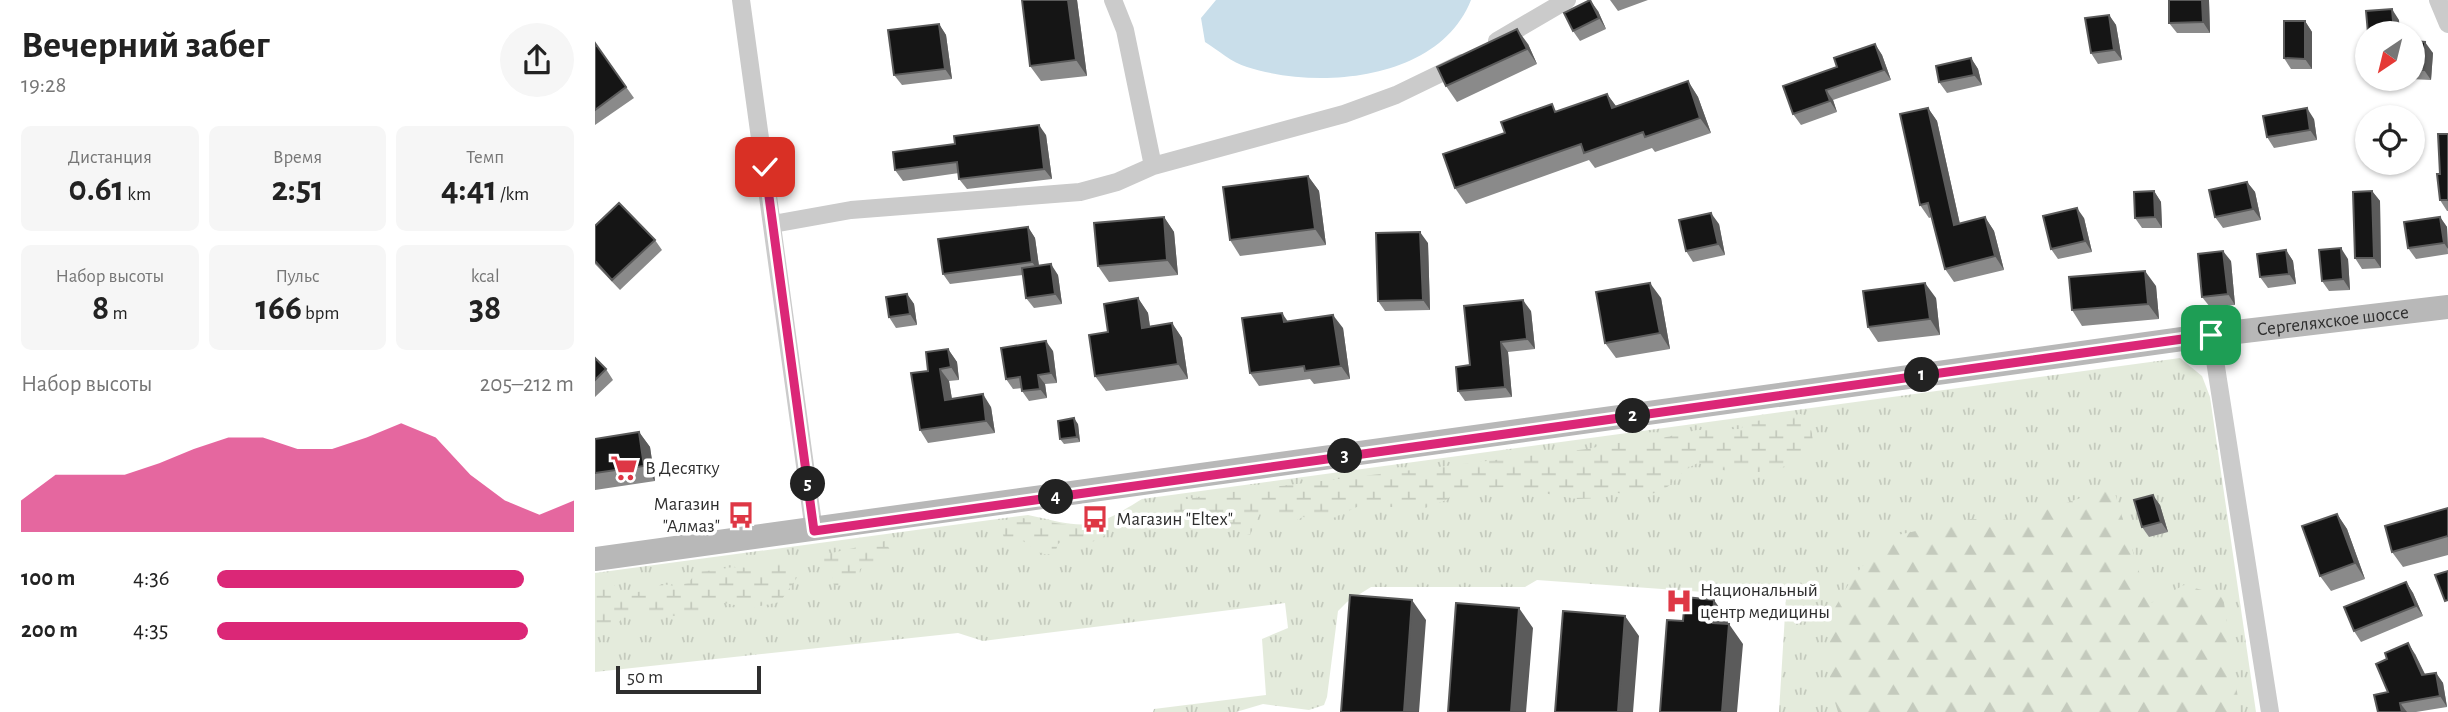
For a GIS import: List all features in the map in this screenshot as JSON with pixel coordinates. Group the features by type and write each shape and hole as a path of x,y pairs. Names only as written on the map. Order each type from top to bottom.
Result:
{"main road":[{"name":"Сергеляхское шоссе","path":"595,559 814,531 2211,335 2448,307"}],"street":[{"path":"741,0 814,531"},
{"path":"1113,0 1125,30 1153,166"},
{"path":"773,224 851,210 1080,191 1117,182 1153,166 1344,114 1396,94 1454,67 1567,0"},
{"path":"2438,0 2448,24"},
{"path":"2211,335 2270,712"}],"green space":[{"path":"2180,358 2202,376 2210,397 2256,712 1779,712 1786,598 1537,580 1525,587 1371,587 1338,611 1327,697 1324,705 1309,710 1263,704 1236,712 1153,712 1154,709 1266,695 1262,639 1288,628 1285,603 983,641 958,633 595,672 595,573 1028,515 1063,523 1087,524 1110,517 1142,499"},
{"path":"1801,414 1810,426 1813,445 1812,451 1800,460 1772,470 1757,472 1727,471 1698,463 1665,488 1651,494 1613,492 1601,498 1577,499 1508,487 1461,489 1446,500 1425,508 1359,506 1329,520 1303,517 1289,524 1276,522 1272,514 1262,509 1250,535 1210,522 1188,530 1168,521 1162,514 1165,503 1214,494 1587,449 1653,440 1697,430 1740,429 1750,422"},
{"path":"2113,487 2149,604 2184,585 2223,596 2240,712 1838,712 1830,686 1829,618 1851,580 1879,546 1893,536 1971,519 2016,520"},
{"path":"1022,518 1102,530 1104,536 1082,547 1064,540 1058,544 1055,553 1045,554 1023,541 1014,545 1004,538 1001,528"},
{"path":"885,541 890,550 887,557 860,569 859,579 853,587 834,585 832,575 822,570 819,559 827,554"},
{"path":"776,560 789,562 798,576 780,602 751,608 713,601 693,615 683,616 628,611 619,622 595,624 595,587 614,585 624,593 650,591 662,584 675,586 688,583 698,571 735,567 757,568"}],"water":[{"path":"1216,0 1471,0 1455,27 1432,48 1405,63 1374,72 1307,78 1241,65 1205,42 1201,18"}],"building":[{"path":"1022,0 1068,0 1076,60 1030,66"},
{"path":"1590,0 1599,18 1573,31 1564,13"},
{"path":"2169,0 2202,0 2203,22 2169,23"},
{"path":"2392,9 2393,21 2367,21 2366,11"},
{"path":"2109,15 2114,50 2091,53 2085,18"},
{"path":"2284,21 2305,21 2305,59 2284,58"},
{"path":"939,24 945,69 894,75 888,30"},
{"path":"1517,29 1527,49 1446,86 1437,67"},
{"path":"595,43 626,87 595,110"},
{"path":"1875,44 1884,70 1826,90 1830,101 1793,114 1783,86 1837,67 1834,58"},
{"path":"1971,58 1974,75 1939,82 1936,66"},
{"path":"1688,81 1700,118 1645,137 1643,132 1584,153 1581,144 1455,188 1443,154 1505,133 1501,122 1552,104 1555,112 1607,94 1612,108"},
{"path":"1928,108 1954,225 1985,217 1995,256 1945,269 1928,203 1920,205 1900,114"},
{"path":"2307,108 2310,130 2267,137 2263,116"},
{"path":"1039,125 1044,169 959,179 957,162 895,170 893,152 955,144 954,136"},
{"path":"2438,134 2448,134 2448,200 2440,200 2437,174 2440,174"},
{"path":"1308,176 1315,229 1230,240 1223,187"},
{"path":"2247,182 2253,209 2215,217 2209,190"},
{"path":"2154,191 2155,217 2135,218 2134,192"},
{"path":"2372,191 2374,258 2355,258 2353,192"},
{"path":"619,203 655,240 612,280 595,261 595,226"},
{"path":"2077,208 2085,241 2051,249 2043,216"},
{"path":"1711,213 1718,244 1686,251 1679,220"},
{"path":"1164,217 1167,260 1098,266 1094,223"},
{"path":"2440,217 2444,243 2408,248 2404,222"},
{"path":"1028,227 1032,262 943,274 938,239"},
{"path":"1420,232 1423,300 1378,301 1376,233"},
{"path":"2341,248 2343,279 2322,281 2319,250"},
{"path":"2286,250 2289,274 2260,277 2257,254"},
{"path":"2223,251 2228,294 2202,297 2198,254"},
{"path":"1051,264 1055,294 1026,298 1022,268"},
{"path":"2145,271 2148,304 2072,310 2069,277"},
{"path":"1650,283 1660,333 1605,343 1596,292"},
{"path":"1925,283 1930,319 1868,327 1863,291"},
{"path":"907,294 910,314 889,317 886,297"},
{"path":"1138,298 1142,328 1172,323 1178,364 1095,376 1089,335 1108,332 1104,304"},
{"path":"1523,300 1527,339 1501,342 1505,387 1458,391 1456,367 1470,365 1464,306"},
{"path":"1282,313 1284,322 1333,315 1341,366 1305,371 1304,366 1250,373 1242,318"},
{"path":"1046,341 1051,373 1038,375 1040,389 1022,391 1020,377 1006,379 1001,348"},
{"path":"948,349 951,367 940,369 945,400 983,394 986,421 920,430 911,373 928,371 926,352"},
{"path":"595,358 606,369 595,380"},
{"path":"1074,418 1077,437 1060,439 1058,421"},
{"path":"639,432 644,466 595,473 595,439"},
{"path":"2153,495 2161,522 2142,527 2134,500"},
{"path":"2448,508 2448,536 2392,552 2385,526"},
{"path":"2337,514 2355,563 2320,576 2302,526"},
{"path":"2448,571 2448,600 2445,601 2435,575"},
{"path":"2406,582 2416,606 2354,631 2344,607"},
{"path":"1350,595 1412,600 1404,712 1341,712"},
{"path":"1685,597 1714,600 1713,623 1729,624 1722,712 1660,712 1667,620 1683,621"},
{"path":"1456,603 1519,608 1511,712 1448,712"},
{"path":"1563,611 1625,616 1618,712 1555,712"},
{"path":"2408,643 2422,675 2436,673 2440,696 2400,703 2402,712 2378,712 2374,695 2388,692 2376,664 2387,659 2385,653"}],"place":[{"name":"В Десятку","path":"624,468"},
{"name":"Магазин \"Алмаз\"","path":"741,515"},
{"name":"Магазин \"Eltex\"","path":"1095,519"},
{"name":"Национальный центр медицины","path":"1679,601"}],"route":[{"path":"765,167 814,531 2211,335"}]}
